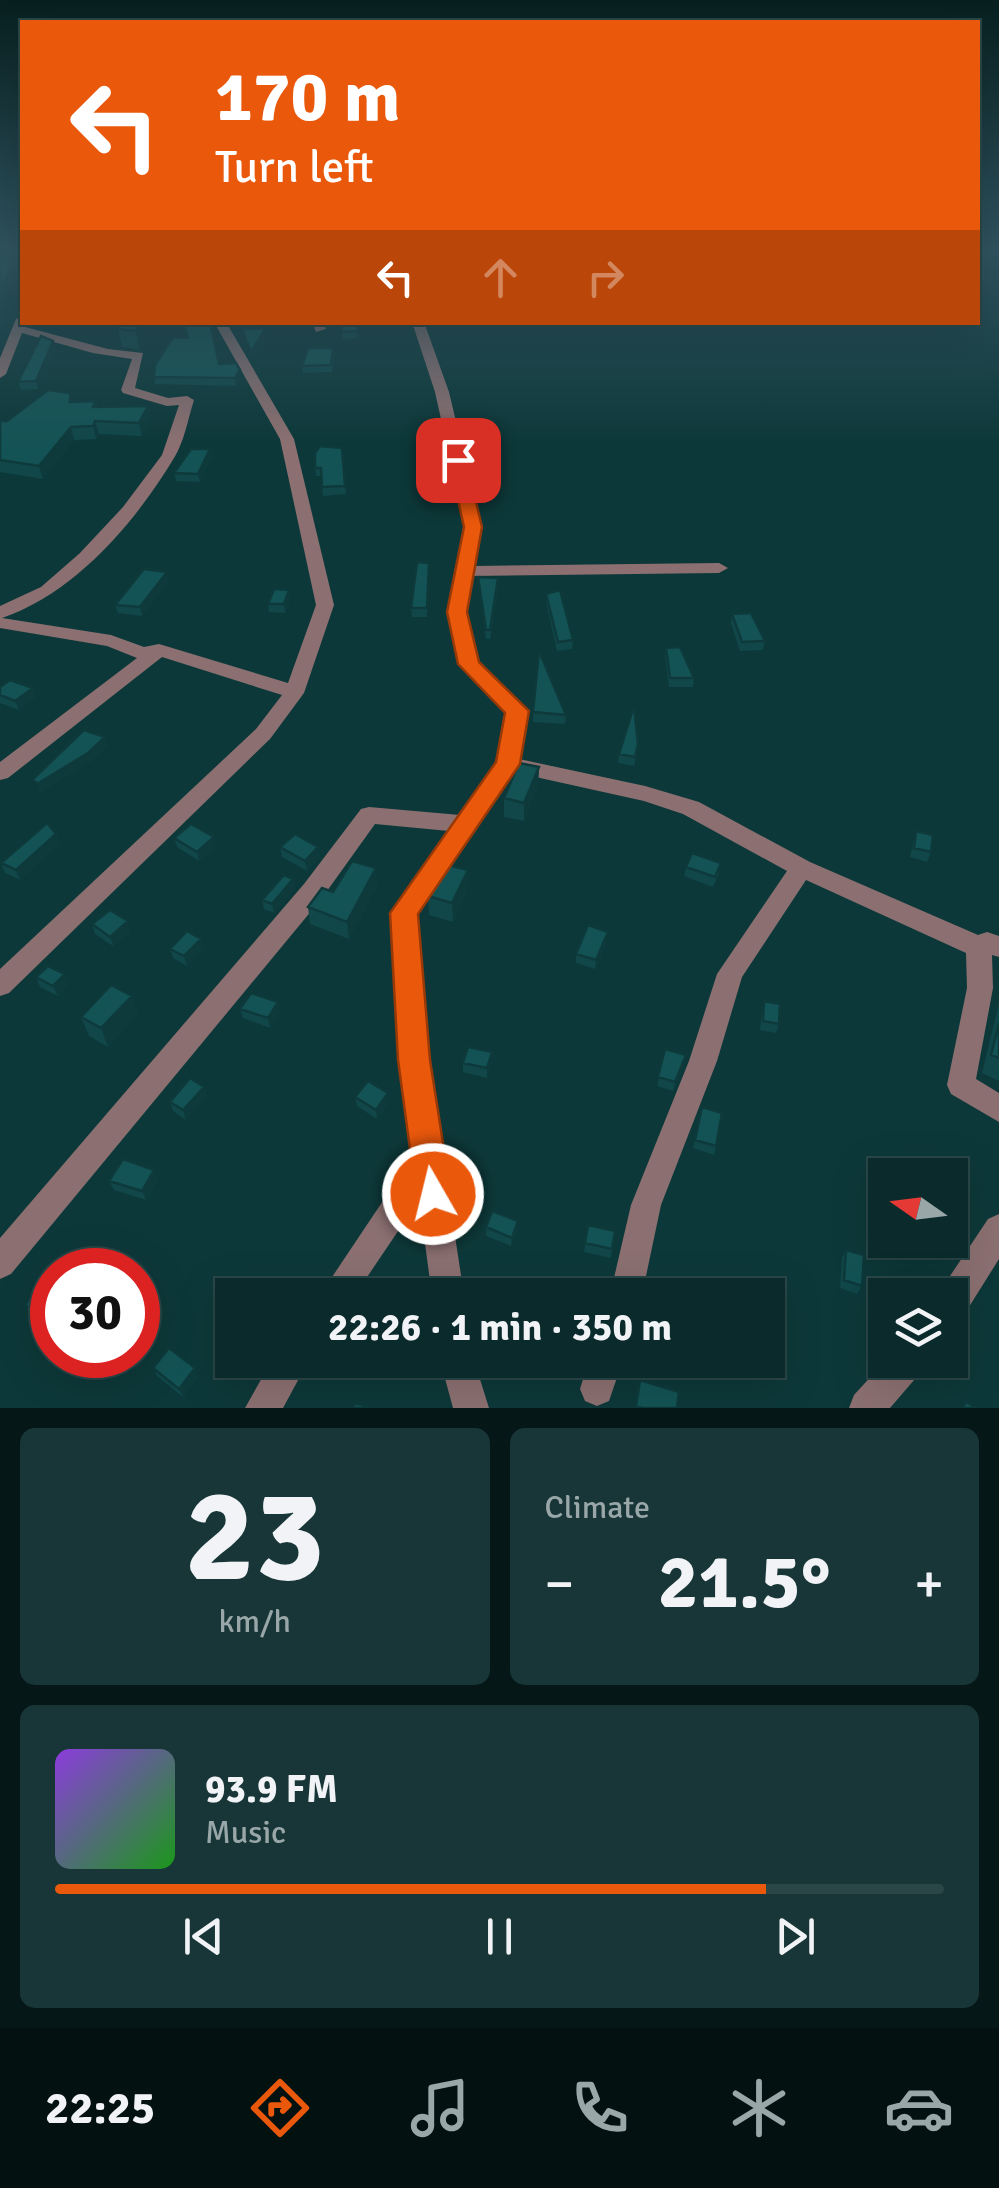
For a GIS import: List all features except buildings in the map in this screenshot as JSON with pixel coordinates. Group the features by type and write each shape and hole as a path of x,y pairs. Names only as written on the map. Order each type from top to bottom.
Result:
{"street":[{"path":"0,374 19,319"},
{"path":"0,613 46,591 86,557 129,510 169,455 187,400 167,402 128,390 139,356 109,356 31,325"},
{"path":"0,986 264,734 294,693 324,605 287,440 222,325"},
{"path":"419,325 442,392 473,527 457,612 468,664 517,711 508,764 404,913 414,1060 445,1278"},
{"path":"465,571 719,568"},
{"path":"0,624 111,640 142,652 159,650 294,693"},
{"path":"0,773 159,650"},
{"path":"508,764 691,808 802,868 989,947 961,1085 999,1109"},
{"path":"0,1263 313,891 369,815 466,824"},
{"path":"630,1278 646,1205 702,1061 730,974 802,868"},
{"path":"348,1278 428,1160"},
{"path":"968,1278 999,1230"},
{"path":"263,1408 281,1378"},
{"path":"462,1378 470,1408"},
{"path":"868,1408 894,1378"}],"route":[{"path":"433,1194 414,1060 404,913 508,764 517,711 468,664 457,612 473,527 458,460"}]}
